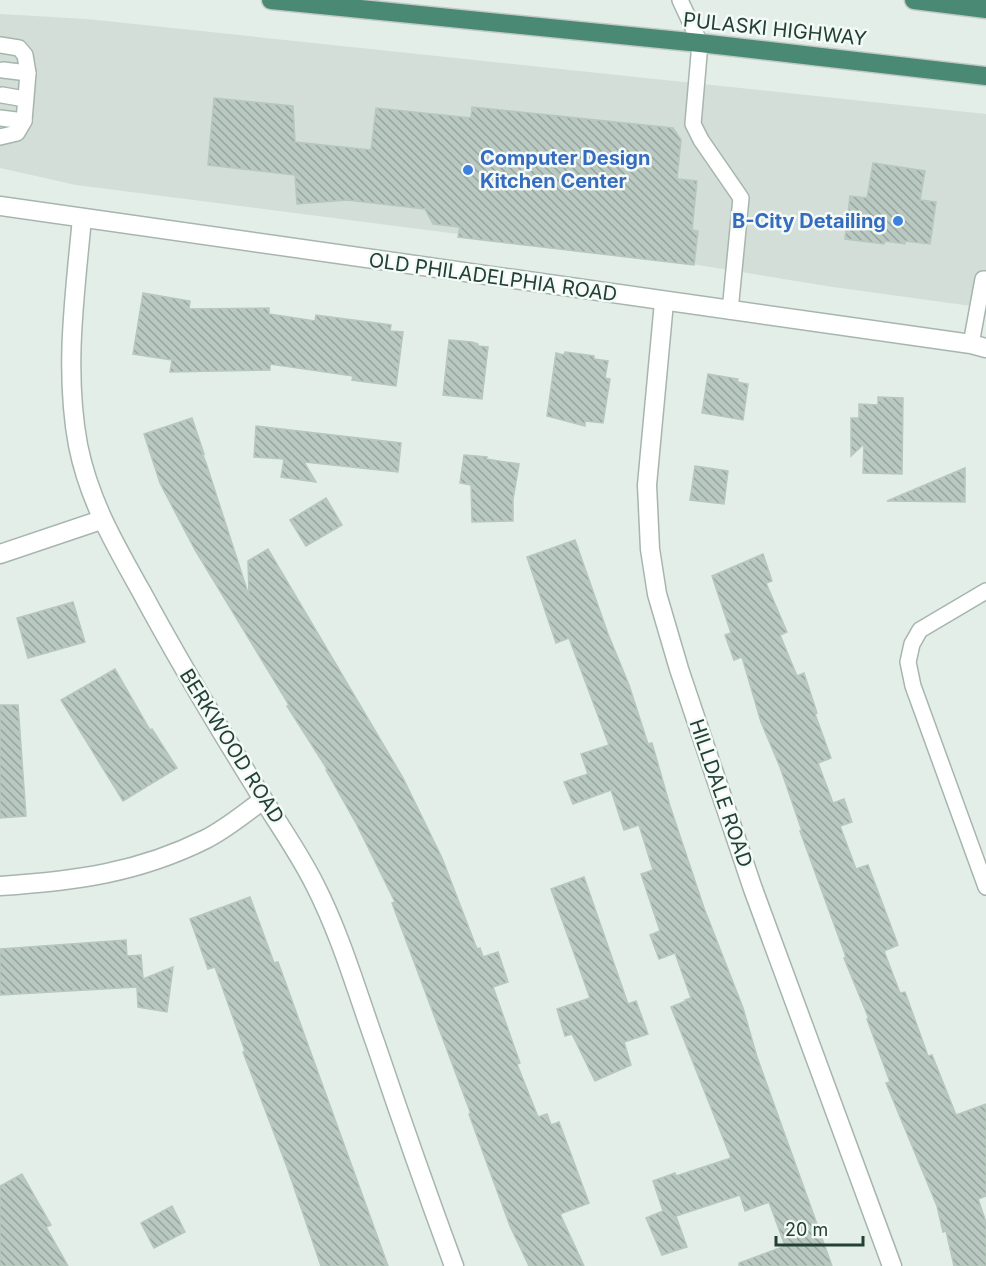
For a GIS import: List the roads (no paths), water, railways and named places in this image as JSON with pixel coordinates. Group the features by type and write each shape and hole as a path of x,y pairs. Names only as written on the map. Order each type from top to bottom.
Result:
{"highway":[{"name":"PULASKI HIGHWAY","path":"271,0 700,43 986,76"},
{"path":"914,0 986,9"}],"street":[{"name":"OLD PHILADELPHIA ROAD","path":"0,206 979,346"},
{"name":"BERKWOOD ROAD","path":"82,218 70,345 71,389 80,453 87,481 101,520 210,712 263,800 291,839 316,887 341,946 454,1266"},
{"name":"HILLDALE ROAD","path":"664,302 647,485 650,549 657,594 679,669 753,889 892,1266"},
{"path":"0,554 101,520"},
{"path":"0,886 70,880 156,861 208,838 263,800"}],"lane":[{"path":"680,0 700,43 693,124 701,140 741,198 730,311"},
{"path":"0,45 19,48 25,55 28,73 24,121 17,133 0,137"},
{"path":"3,70 28,73"},
{"path":"2,95 26,99"},
{"path":"0,118 24,121"},
{"path":"979,346 983,279 986,279"},
{"path":"986,591 920,630 912,644 909,662 912,686 986,886"}],"place":[{"name":"Computer Design Kitchen Center","path":"468,170"},
{"name":"B-City Detailing","path":"898,221"}]}
